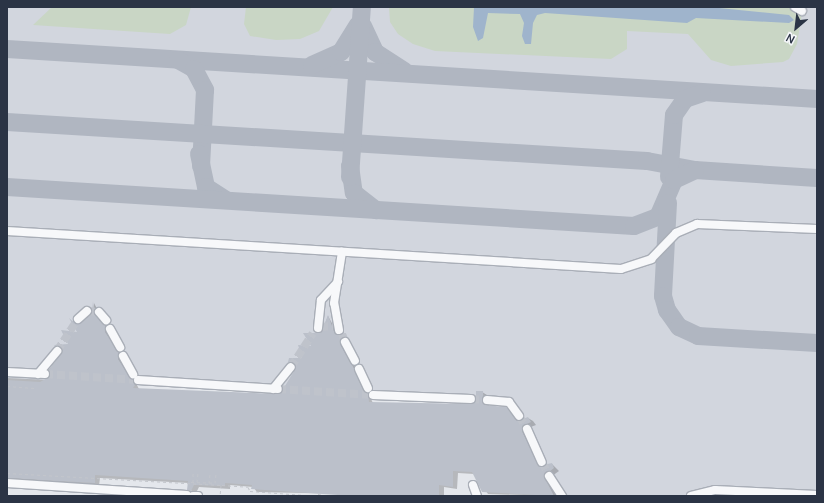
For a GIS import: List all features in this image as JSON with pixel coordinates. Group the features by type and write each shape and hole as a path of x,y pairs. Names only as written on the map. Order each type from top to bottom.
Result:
{"lane":[{"path":"795,7 802,11"},
{"path":"7,232 621,269 648,261 676,233 697,224 817,229"},
{"path":"342,252 340,277 334,303 340,333 355,361"},
{"path":"317,329 321,300 340,277"},
{"path":"78,318 87,311"},
{"path":"99,312 106,320"},
{"path":"110,329 120,347"},
{"path":"7,372 41,374 57,352"},
{"path":"124,356 139,378 275,389 291,367"},
{"path":"359,369 373,393 471,399"},
{"path":"487,400 509,402 519,416"},
{"path":"527,430 542,462"},
{"path":"549,476 562,496"},
{"path":"7,483 198,496"},
{"path":"473,485 477,496"},
{"path":"691,496 715,490 817,495"}],"path":[{"path":"7,386 34,388"},
{"path":"7,473 221,485 248,487 250,491 329,496"},
{"path":"193,473 192,482 209,483 215,483 216,474"},
{"path":"197,482 198,473"},
{"path":"209,483 210,474"},
{"path":"220,496 221,485"}],"shaded area":[{"path":"7,7 817,7 817,496 552,496 508,406 7,378"}],"green space":[{"path":"52,7 191,7 186,25 170,34 33,25"},
{"path":"246,7 333,7 319,31 300,39 276,40 250,36 244,24"},
{"path":"389,7 803,7 797,44 789,59 783,62 731,66 711,60 688,34 627,31 627,49 611,59 435,51 413,44 398,34 390,22"}],"water":[{"path":"474,7 709,7 789,15 794,20 789,23 696,18 687,23 545,13 537,15 533,23 531,44 525,44 522,36 524,23 520,14 488,13 483,38 478,41 473,27"}],"building":[{"path":"93,301 94,313 106,325 105,332 119,352 118,359 135,385 133,388 280,394 296,368 294,363 288,362 289,358 302,358 298,345 311,346 303,333 321,333 328,315 335,334 346,335 347,337 341,339 340,344 368,393 369,402 471,404 476,402 476,391 483,391 484,405 506,407 517,421 528,417 531,422 523,426 522,431 539,466 552,463 554,468 544,476 554,496 482,492 472,472 453,471 453,487 439,485 439,496 352,496 251,489 252,485 225,483 225,486 194,485 191,491 187,490 188,481 95,475 95,483 7,478 7,380 40,382 49,377 49,370 62,352 54,345 68,344 61,330 77,332 69,318 76,324 81,323 92,313"}],"taxiway":[{"path":"350,177 362,7"},
{"path":"312,65 341,52 358,25"},
{"path":"363,26 375,52 404,71"},
{"path":"7,49 817,99"},
{"path":"178,60 194,69 205,90 201,166"},
{"path":"669,177 674,115 685,99 702,93"},
{"path":"7,122 647,161 695,170 817,178"},
{"path":"199,154 206,187 226,200"},
{"path":"350,166 354,193 376,210"},
{"path":"7,187 634,226 658,217 674,180 695,170"},
{"path":"668,203 663,296 667,310 679,327 698,336 817,343"}],"tunnel":[{"path":"87,311 99,312"},
{"path":"57,351 78,319"},
{"path":"320,327 333,326"},
{"path":"291,367 313,333"},
{"path":"342,334 345,342"},
{"path":"45,374 138,380"},
{"path":"278,389 373,395"},
{"path":"471,399 487,400"},
{"path":"519,416 527,429"},
{"path":"542,462 549,476"}]}
